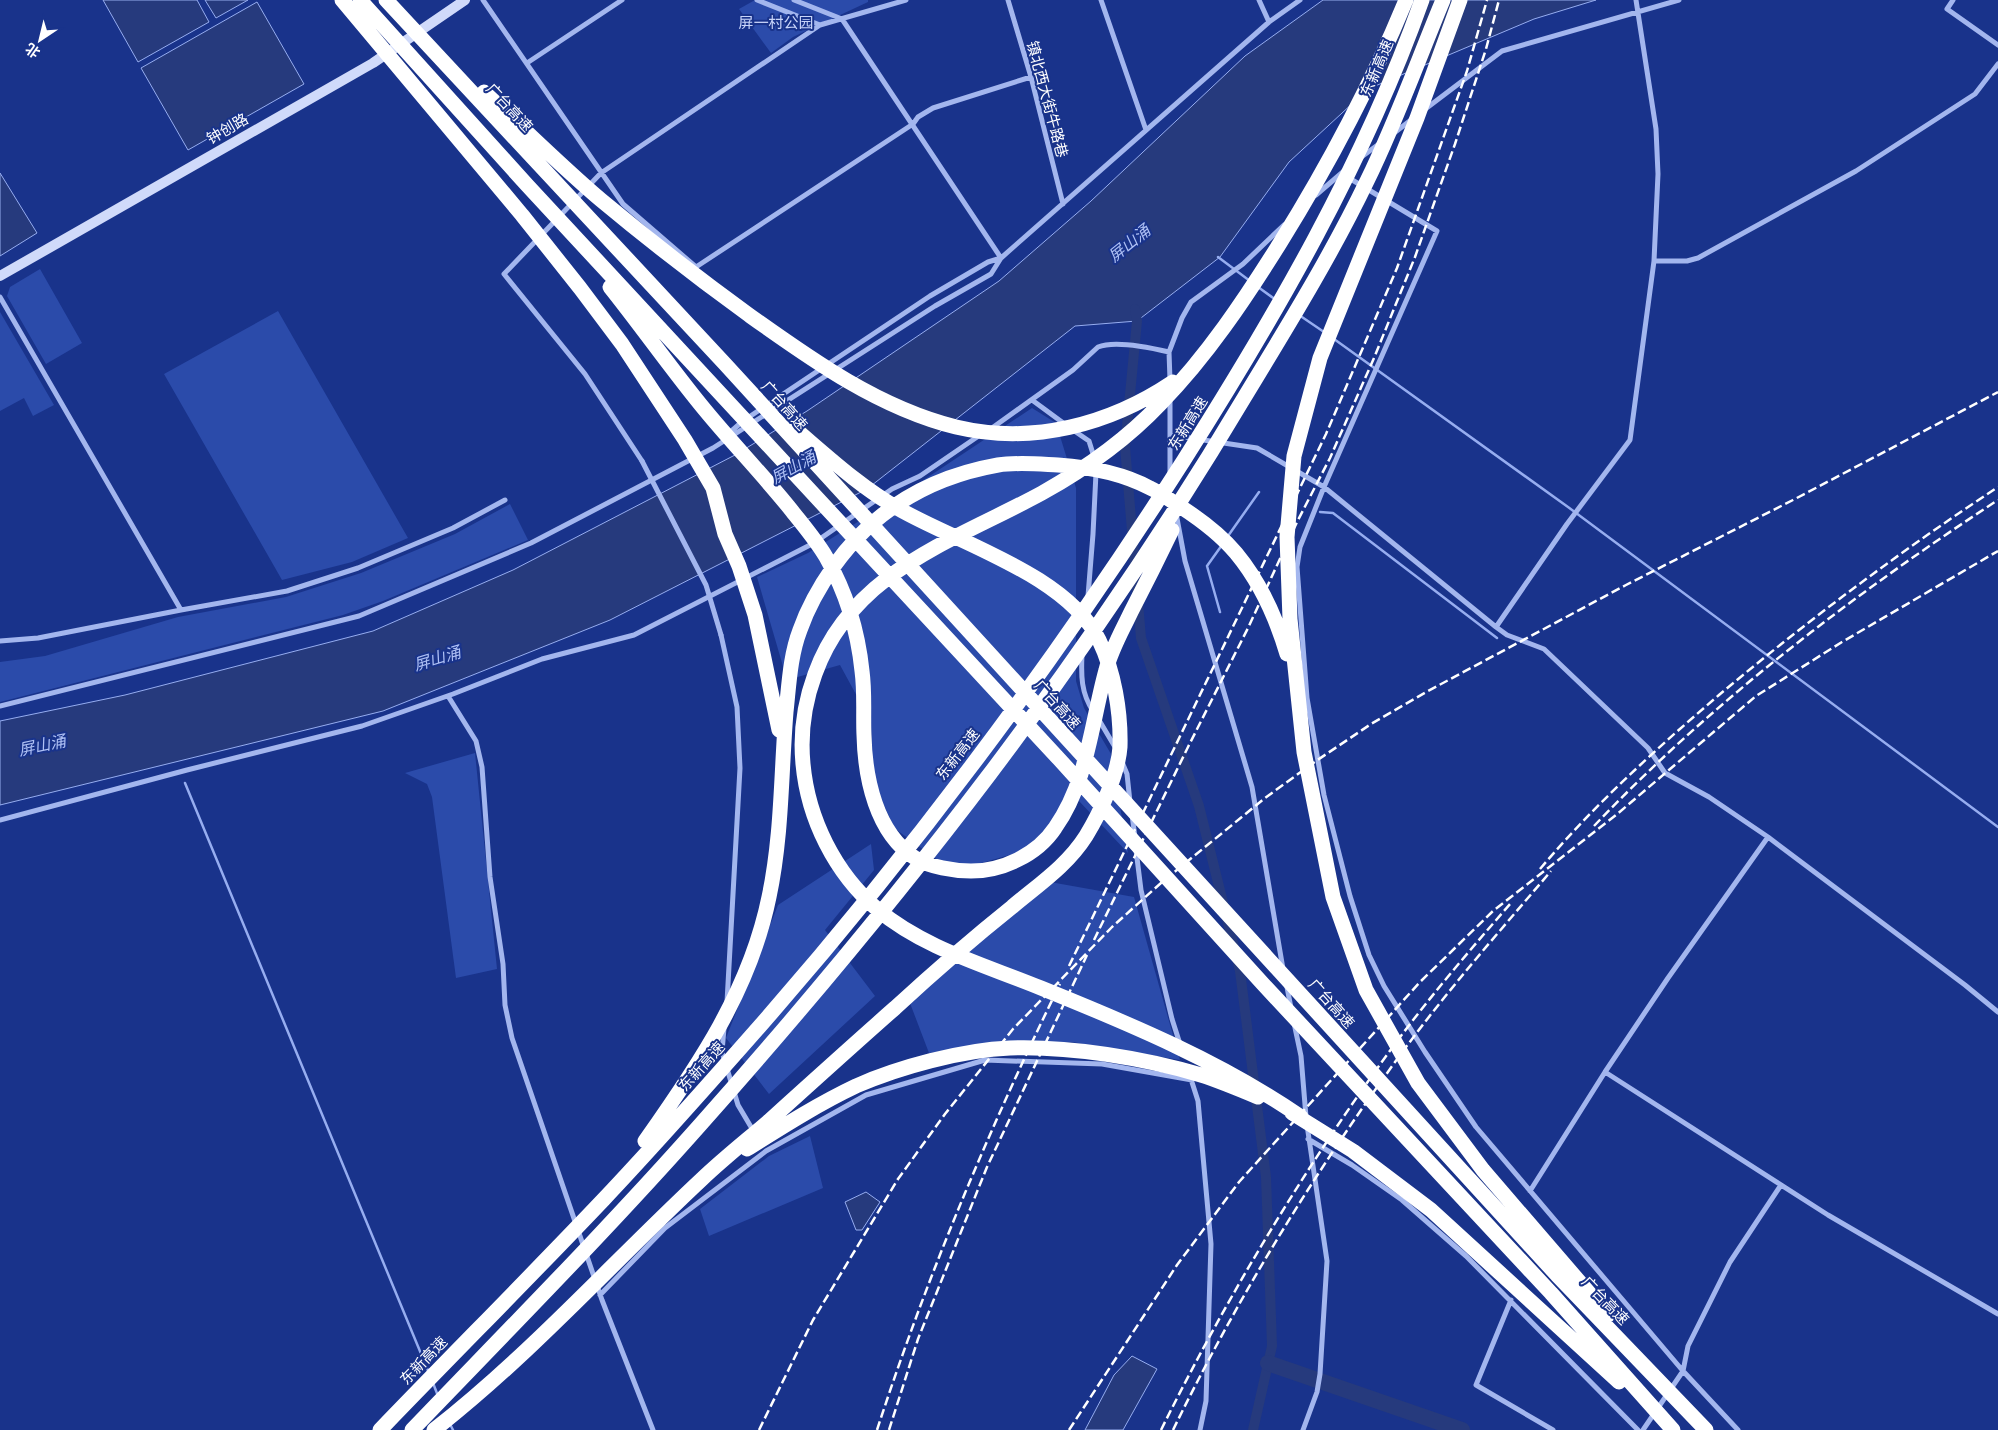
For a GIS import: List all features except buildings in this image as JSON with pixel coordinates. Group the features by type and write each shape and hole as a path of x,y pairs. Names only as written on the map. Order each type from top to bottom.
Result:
{"highway":[{"path":"342,0 522,215 580,288 622,344 685,440 712,488 725,534 739,566 755,614 773,692 782,760"},
{"path":"360,0 527,184 1059,759 1263,984 1551,1293 1672,1430"},
{"path":"386,0 600,199 686,269 795,348 836,374 906,411 958,427 990,433 1040,433 1061,430 1106,417 1137,404 1175,380 1195,364"},
{"name":"广台高速","path":"386,0 725,364 1557,1275 1706,1430"},
{"path":"1406,0 1356,110 1317,183 1250,290 1195,364 1149,416 1090,462 1044,491 923,554 888,576 861,599 828,644 811,683 802,731 803,769 813,813 833,857 861,893 897,924 935,945 1074,1001 1222,1069 1261,1090 1353,1151 1431,1210 1672,1430"},
{"name":"东新高速","path":"380,1430 605,1198 756,1030 864,901 994,735 1097,591 1218,405 1307,253 1339,192 1365,136 1422,0"},
{"path":"412,1430 698,1128 862,937 985,781 1056,685 1200,472 1317,276 1386,140 1443,0"},
{"path":"1460,0 1417,118 1320,358 1294,456 1287,537 1290,619 1304,752 1333,897 1366,990 1418,1083 1483,1170 1577,1277 1692,1415"},
{"path":"527,184 649,336 705,410 776,491 824,554 838,580 845,599 859,651 863,674 866,768 872,793 880,815 892,835 916,858 957,871 980,871 997,868 1023,857 1040,845 1054,830 1073,795 1086,760 1106,669 1115,645 1200,472"},
{"path":"434,1430 467,1404 513,1363 704,1177 943,964 1046,880 1067,860 1081,844 1093,823 1114,774 1120,749 1118,712 1108,666 1098,638 1077,611 1056,593 1026,573 909,514 869,490 772,410 725,364"},
{"path":"605,1198 691,1076 716,1035 741,985 762,926 774,872 780,828 782,760 792,659 800,630 810,606 836,563 875,521 913,494 940,480 1000,464 1080,466 1121,476 1151,488 1208,525 1236,552 1260,588 1278,625 1298,694"},
{"path":"704,1177 825,1102 856,1086 891,1073 977,1051 1009,1048 1045,1049 1097,1054 1163,1065 1211,1079 1301,1117"}],"street":[{"name":"钟创路","path":"0,276 373,63 466,0"},
{"path":"483,0 623,204 696,267 913,124 918,117 933,108 1031,78"},
{"path":"526,63 622,0"},
{"path":"757,0 820,25"},
{"path":"794,0 842,19 1001,258"},
{"path":"766,1152 738,1105 722,1052 729,977 740,768 737,707 721,634 706,585 642,461 585,374 504,274 601,173 820,25 906,0"},
{"name":"镇北西大街牛路巷","path":"1008,0 1031,78 1063,204"},
{"path":"1101,0 1146,130"},
{"path":"1259,0 1269,22"},
{"path":"0,706 359,616 531,543 713,448 935,306 991,274 1001,258 1269,22 1300,0"},
{"path":"1496,627 1581,505 1630,440 1654,261 1658,174 1656,128 1636,0"},
{"path":"1303,1430 1317,1392 1320,1374 1327,1261 1308,1139 1301,1056 1276,929 1252,787 1185,561 1170,472 1169,352 1182,318 1191,302 1243,264 1340,174 1502,50 1679,0"},
{"path":"1953,0 1947,9 1998,45"},
{"path":"1654,261 1687,261 1698,258 1856,172 1975,94 1998,64"},
{"path":"1340,174 1437,230 1324,487 1300,547 1297,567 1307,698 1324,795 1350,896 1369,955 1384,986 1425,1052 1476,1127 1682,1371 1738,1430"},
{"path":"713,448 743,421 930,296 988,262 1001,258"},
{"path":"0,297 181,610"},
{"path":"0,820 362,726 448,696 542,658 634,635 814,543 892,489 920,476 1032,400 1073,370 1094,349 1104,345 1117,345 1153,348 1169,352"},
{"path":"1032,400 1089,441 1096,462 1093,534 1080,678 1088,704 1115,746 1127,774 1141,890 1172,1019 1183,1054"},
{"path":"1170,435 1257,448 1324,487 1496,627 1508,635 1544,649 1648,748 1665,773 1709,797 1768,837 1965,985 1998,1012"},
{"path":"0,641 38,638 287,591 358,568 453,528 505,500"},
{"path":"448,696 476,741 482,767 490,877 512,1038 600,1295 653,1430"},
{"path":"1530,1191 1605,1072 1668,978 1768,837"},
{"path":"600,1295 665,1228 766,1152 866,1095 985,1060 1102,1064 1192,1080"},
{"path":"1186,1062 1198,1101 1211,1244 1206,1401 1200,1430"},
{"path":"1605,1072 1828,1215 1998,1314"},
{"path":"1308,1139 1352,1165 1402,1200 1466,1256 1638,1430"},
{"path":"1644,1430 1682,1371 1688,1346 1730,1262 1781,1185"},
{"path":"1510,1300 1476,1385 1553,1430"}],"green space":[{"name":"屏一村公园","path":"755,0 868,0 868,2 793,37 771,53 739,9"},
{"path":"40,269 82,343 46,364 7,296 10,287"},
{"path":"278,311 408,538 352,562 282,580 164,374"},
{"path":"0,312 54,405 33,416 24,398 0,411"},
{"path":"1032,408 1056,423 1076,488 1076,681 1084,708 1111,754 1128,853 1079,801 1045,833 1020,852 971,866 939,861 894,828 873,780 871,722 840,665 787,680 757,577 808,553 904,493"},
{"path":"510,504 528,540 383,601 343,615 0,702 0,662 45,656 178,617 286,597 361,573 455,534"},
{"path":"475,753 497,969 456,978 432,797 427,784 405,773"},
{"path":"871,844 874,870 825,930 875,996 769,1094 726,1038 778,905"},
{"path":"1050,882 1134,897 1180,1060 1072,1042 968,1047 929,1053 905,990"},
{"path":"810,1136 823,1188 709,1236 700,1209 769,1156"}],"water":[{"path":"103,0 197,0 209,22 138,62"},
{"path":"205,0 248,0 216,18"},
{"name":"屏山涌","path":"1323,0 1596,0 1534,19 1368,89 1289,162 1220,257 1137,321 1075,326 867,489 610,620 383,711 0,805 0,721 125,695 373,631 513,570 735,455 807,411 999,281 1091,201 1245,56"},
{"path":"257,2 304,84 188,150 141,68"},
{"path":"0,173 37,233 0,256"},
{"path":"866,1192 880,1202 862,1230 856,1230 845,1202"},
{"path":"1132,1356 1157,1369 1123,1430 1085,1430 1114,1375"}],"waterway":[{"path":"1218,257 1250,281"},
{"path":"1258,287 1276,300"},
{"path":"1135,309 1137,321 1125,447 1141,638 1199,806 1240,971 1266,1177 1272,1346 1253,1430"},
{"path":"1299,315 1324,332"},
{"path":"1334,339 1568,507 1998,827"},
{"path":"1228,536 1259,492"},
{"path":"1320,512 1333,513 1497,638"},
{"path":"1220,612 1207,566 1222,545"},
{"path":"185,783 429,1373"},
{"path":"1268,1363 1462,1430"},
{"path":"433,1383 438,1396"},
{"path":"450,1424 453,1430"}],"railway":[{"path":"1069,966 1326,434 1397,268 1467,71 1487,0"},
{"path":"1094,940 1330,458 1374,358 1415,257 1455,144 1486,49 1499,0"},
{"path":"759,1430 813,1320 898,1179 945,1114 1013,1029 1112,927 1161,883 1265,798 1371,724 1428,691 1626,585 1998,392"},
{"path":"1540,869 1582,822 1626,778 1719,695 1855,587 1998,487"},
{"path":"1594,826 1687,736 1787,651 1891,573 1998,500"},
{"path":"1069,1430 1177,1265 1239,1182 1420,982 1493,911 1616,815 1756,696 1842,642 1998,551"},
{"path":"1173,1430 1223,1333 1277,1239 1366,1102 1434,1010 1551,871"},
{"path":"1161,1430 1186,1380 1239,1284 1326,1143 1403,1033 1448,976 1511,903"},
{"path":"889,1430 918,1339 987,1167 1087,955"},
{"path":"877,1430 938,1259 1008,1093 1060,984"}]}
